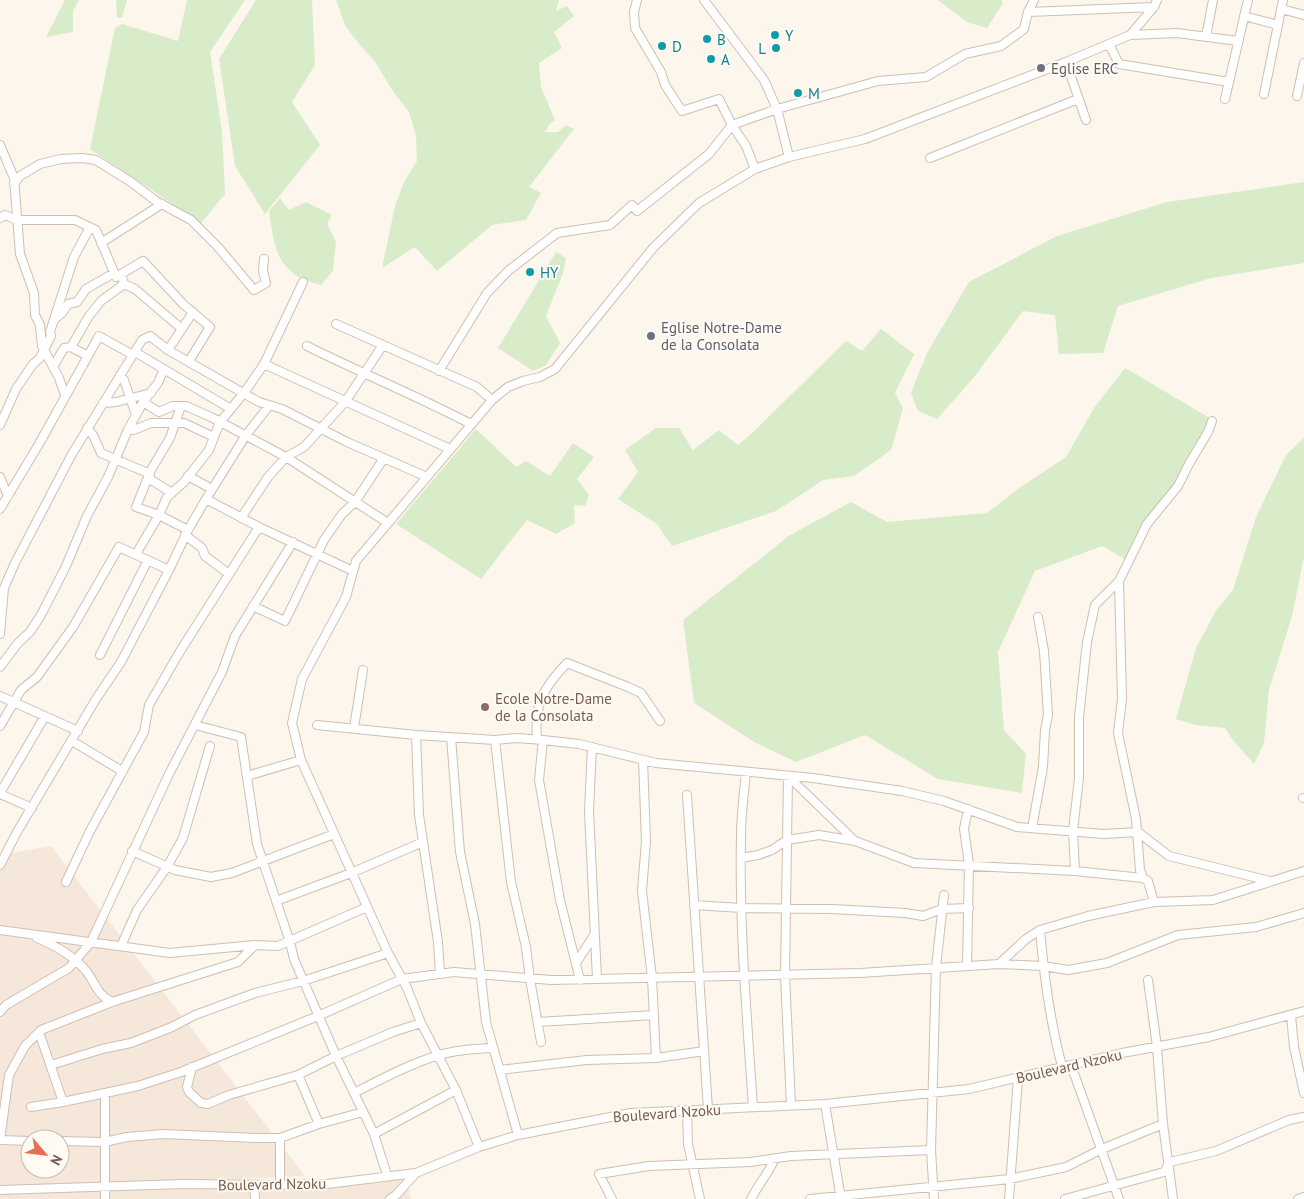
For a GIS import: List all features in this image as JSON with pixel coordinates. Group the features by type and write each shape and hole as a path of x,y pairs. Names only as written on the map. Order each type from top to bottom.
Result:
{"street":[{"path":"637,0 634,12 635,28 661,72 665,85 682,112 718,99 746,146 755,169"},
{"path":"704,0 764,80 777,109 789,157"},
{"path":"439,371 487,293 508,271 557,233 610,225 632,204 637,211 709,154 732,125 777,109 878,81 926,77 960,56 1001,46 1024,29 1028,12 1034,0"},
{"path":"1206,37 1213,0"},
{"path":"1225,99 1248,0"},
{"path":"1264,94 1283,0"},
{"path":"1028,12 1155,3"},
{"path":"1130,35 1155,3"},
{"path":"1281,9 1304,15"},
{"path":"1244,16 1278,25"},
{"path":"479,1147 456,1090 421,1023 301,760 292,723 302,679 346,597 356,561 492,400 508,387 540,377 555,369 660,242 699,203 755,169 789,157 865,139 1066,62 1130,35 1177,33 1238,41"},
{"path":"1108,44 1119,64 1229,82"},
{"path":"1066,62 1086,120"},
{"path":"1296,96 1304,63"},
{"path":"930,158 1078,99"},
{"path":"0,145 14,178 20,254 34,293 35,315 40,324 44,349 65,395"},
{"path":"14,184 20,176 40,164 61,159 82,158 96,160 162,204 191,220 218,247 254,290 266,283 263,271 264,259"},
{"path":"101,243 162,204"},
{"path":"0,218 5,215 17,220 76,220 96,230 117,274 124,284 135,289 182,330"},
{"path":"0,425 16,389 40,358 51,336 50,332 74,257 90,227"},
{"path":"55,318 62,313 68,304 77,302 86,289 143,260 166,287 210,327 189,362"},
{"path":"136,554 159,515 167,497 188,476 209,450 220,422 244,393 264,364 303,282"},
{"path":"70,347 89,316 101,301 124,284"},
{"path":"168,350 193,312"},
{"path":"336,324 477,387 492,400"},
{"path":"0,509 39,444 99,336 164,369 231,409"},
{"path":"0,634 4,588 58,479 142,340 150,336 168,350 269,406 282,409 346,442 427,477"},
{"path":"241,518 268,477 286,457 304,446 345,402 383,345"},
{"path":"307,346 471,424"},
{"path":"53,367 64,348 70,347 88,356"},
{"path":"264,364 450,449"},
{"path":"0,667 18,643 30,632 41,614 66,566 87,516 108,477 128,429 158,383 164,369"},
{"path":"120,375 131,397 136,415"},
{"path":"103,403 116,402 151,393"},
{"path":"144,402 159,412 173,406 186,406 220,422 286,457 388,523"},
{"path":"181,406 177,423 149,476 136,507 159,515 187,533 202,548 205,556 229,574"},
{"path":"0,865 96,699 121,662 206,499 246,435 269,406"},
{"path":"1075,871 1073,831 1079,778 1079,717 1087,642 1095,605 1119,581 1147,524 1178,486 1208,432 1212,421"},
{"path":"128,429 134,430 151,423 184,423 214,437"},
{"path":"88,428 102,453 149,476 172,493"},
{"path":"253,606 285,620 324,540 355,502 384,458"},
{"path":"188,476 212,489"},
{"path":"0,477 8,496"},
{"path":"206,499 259,528 353,571"},
{"path":"66,882 122,771 144,732 149,705 179,653 259,528"},
{"path":"0,1012 6,1005 69,968 91,942 132,851 222,672 235,636 292,542"},
{"path":"0,726 21,690 38,677 73,627 119,547 169,570"},
{"path":"100,655 148,560"},
{"path":"1119,581 1122,699 1118,733 1138,832 1140,870 1143,878"},
{"path":"1032,828 1043,767 1045,730 1048,715 1044,651 1038,617"},
{"path":"580,980 560,900 539,780 541,698 547,686 567,663 628,686 641,694 660,720"},
{"path":"354,728 363,670"},
{"path":"0,696 78,731"},
{"path":"0,696 6,716"},
{"path":"32,808 0,794 45,716"},
{"path":"195,724 241,736 257,844 294,959 336,1056 374,1134 387,1176"},
{"path":"316,725 416,735 495,740 517,738 540,740 592,747 656,764 788,776 902,791 944,801 1016,827 1104,834 1138,832 1169,856 1270,882"},
{"path":"416,735 419,807 438,942 440,974"},
{"path":"451,737 460,852 475,924 486,1022 518,1135"},
{"path":"495,740 511,882 526,947 541,1042"},
{"path":"72,741 122,771"},
{"path":"121,946 137,910 167,867 183,838 210,746"},
{"path":"592,747 589,811 596,979"},
{"path":"247,776 301,760"},
{"path":"643,760 646,841 642,891 652,978 656,1058"},
{"path":"746,772 741,836 742,908 744,976 753,1107"},
{"path":"788,776 785,975 791,1105"},
{"path":"788,776 855,841"},
{"path":"687,795 708,1109"},
{"path":"966,966 969,864 964,829 968,809"},
{"path":"132,851 167,867 211,877 232,873 334,834"},
{"path":"741,858 772,850 787,840 819,835 855,841 914,863 969,864 1075,871 1143,878 1148,881 1154,902"},
{"path":"276,901 351,873 423,842"},
{"path":"999,964 1026,939 1040,930 1088,916 1154,902 1213,900 1304,871"},
{"path":"934,1199 931,1150 936,968 944,895"},
{"path":"694,905 742,908 832,908 923,916 942,909 969,908"},
{"path":"0,930 170,953 256,945 278,946 367,908"},
{"path":"31,1107 138,1086 192,1067 318,1016 402,979 454,972 530,979 580,980 860,973 999,964 1043,966 1068,970 1107,962 1178,934 1256,927 1304,913"},
{"path":"1040,930 1043,966 1062,1066"},
{"path":"28,934 52,945 75,961 86,971 101,995 112,1002"},
{"path":"576,963 595,934"},
{"path":"20,1141 0,1140 9,1075 25,1046 39,1032 112,1002 238,962 256,945"},
{"path":"51,1065 102,1049 131,1043 172,1027 195,1015 254,993 302,981 388,952"},
{"path":"1148,980 1157,1047 1163,1124 1172,1199"},
{"name":"Boulevard Nzoku","path":"0,1190 182,1184 280,1186 327,1184 416,1173 479,1147 518,1135 631,1113 825,1104 969,1089 1062,1066 1209,1037 1304,1012"},
{"path":"538,1022 654,1015"},
{"path":"1290,1016 1294,1047 1304,1093"},
{"path":"192,1067 187,1087 189,1092 202,1103 208,1104 229,1095 298,1075 336,1056 421,1023"},
{"path":"39,1032 63,1102"},
{"path":"354,1093 397,1072 437,1056 494,1048"},
{"path":"500,1070 587,1060 656,1058 704,1051"},
{"path":"1071,1065 1119,1199"},
{"path":"298,1075 319,1124"},
{"path":"1009,1199 1018,1078"},
{"path":"374,1134 456,1090"},
{"path":"105,1093 105,1199"},
{"path":"825,1104 841,1198"},
{"path":"687,1110 688,1144 700,1199"},
{"path":"70,1141 104,1142 127,1137 163,1134 280,1138 319,1124 363,1112"},
{"path":"1065,1199 1164,1172 1170,1162 1216,1151 1289,1120 1304,1117"},
{"path":"810,1199 841,1198 1010,1179 1066,1167 1163,1124"},
{"path":"280,1138 280,1186"},
{"path":"612,1199 599,1174 649,1166 774,1160 792,1156 931,1150"},
{"path":"750,1199 768,1174 774,1160"},
{"path":"390,1199 416,1173"},
{"path":"254,1185 255,1199"},
{"path":"12,1190 12,1199"},
{"path":"1298,1199 1304,1197"}],"shaded area":[{"path":"51,846 305,1176 60,1187 0,1187 0,855"},
{"path":"406,1178 411,1199 0,1199 0,1194 108,1189 326,1186"}],"green space":[{"path":"65,0 79,0 73,11 73,32 46,37"},
{"path":"116,0 127,0 122,17 117,18"},
{"path":"187,0 245,0 210,52 222,131 225,194 201,223 90,149 115,28 122,24 178,41"},
{"path":"256,0 312,0 315,65 292,102 320,145 265,214 235,166 219,59"},
{"path":"336,0 559,0 556,11 567,6 574,16 554,32 562,48 539,63 541,87 555,120 545,132 558,132 566,125 574,129 529,187 541,193 526,220 492,225 437,271 415,247 382,268 395,206 404,182 417,161 416,135 409,112 392,90 376,63 346,27"},
{"path":"938,0 1002,0 1003,3 987,28 967,22"},
{"path":"1304,182 1304,263 1211,278 1118,306 1103,353 1059,354 1055,315 1023,311 975,376 937,419 918,411 911,393 927,353 969,282 1057,236 1167,202"},
{"path":"280,198 289,210 306,202 332,215 327,224 336,242 333,271 321,285 299,277 284,264 280,257 276,248 269,211"},
{"path":"556,252 566,258 563,273 546,316 560,343 546,365 533,371 498,348"},
{"path":"881,329 914,354 895,393 903,409 891,450 854,476 823,480 776,511 672,546 657,524 618,499 638,472 625,450 656,428 679,428 693,450 719,430 738,445 846,341 862,351"},
{"path":"1125,368 1215,421 1130,562 1102,546 1035,571 998,652 1004,730 1026,754 1022,793 938,779 865,735 796,762 756,743 694,703 683,620 790,535 851,502 887,522 987,513 1019,488 1066,457 1094,408"},
{"path":"476,429 516,467 526,461 550,476 573,443 594,457 577,479 589,495 585,506 574,505 575,523 556,534 527,520 481,579 396,524"},
{"path":"1304,438 1304,557 1292,616 1269,690 1264,743 1254,764 1225,728 1195,725 1176,719 1196,648 1217,609 1233,590 1256,517 1286,455"}],"place":[{"name":"Y","path":"775,35"},
{"name":"B","path":"707,39"},
{"name":"D","path":"662,46"},
{"name":"L","path":"776,48"},
{"name":"A","path":"711,59"},
{"name":"Eglise ERC","path":"1041,68"},
{"name":"M","path":"798,93"},
{"name":"HY","path":"530,272"},
{"name":"Eglise Notre-Dame de la Consolata","path":"651,336"},
{"name":"Ecole Notre-Dame de la Consolata","path":"485,707"}]}
